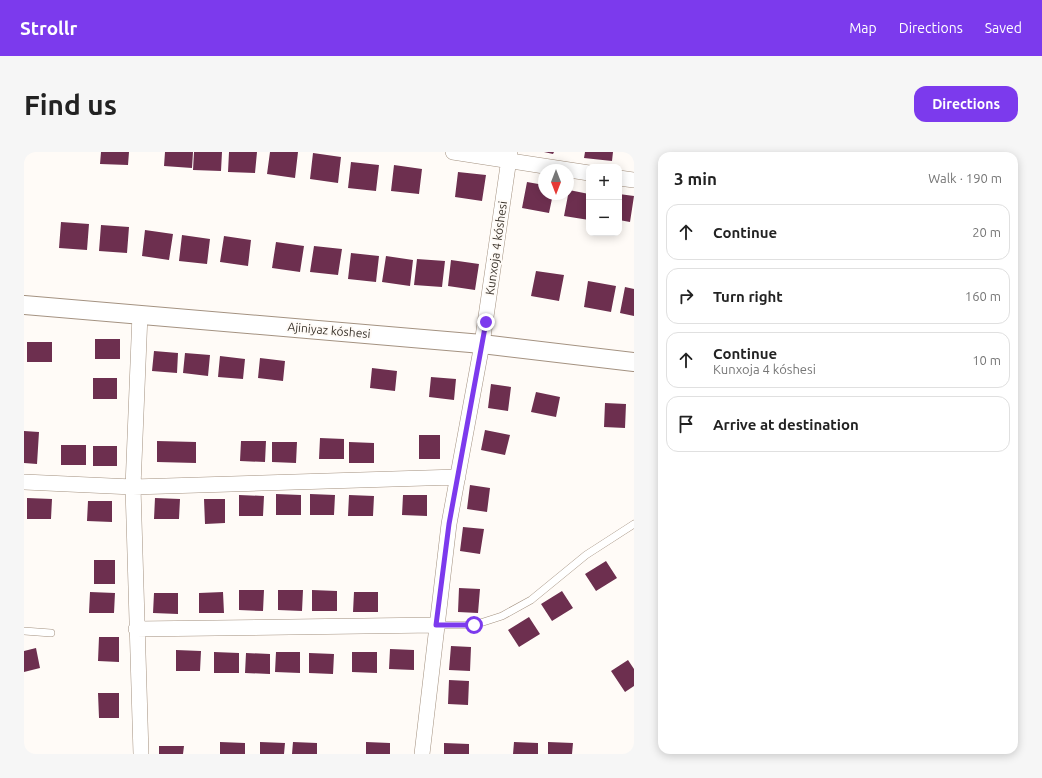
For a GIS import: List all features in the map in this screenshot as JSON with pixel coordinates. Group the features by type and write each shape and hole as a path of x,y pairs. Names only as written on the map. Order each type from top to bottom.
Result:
{"street":[{"path":"453,152 509,156 586,172"},
{"name":"Kunxoja 4 kóshesi","path":"422,754 449,524 482,344 509,156"},
{"path":"622,178 634,180"},
{"name":"Ajiniyaz kóshesi","path":"24,305 482,344 634,362"},
{"path":"140,314 134,487 136,629 141,754"},
{"path":"24,482 134,487 458,477"},
{"path":"136,629 436,625"}],"lane":[{"path":"436,625 474,625 502,616 531,600 586,554 634,524"},
{"path":"24,631 51,633"}],"building":[{"path":"101,152 129,152 128,165 100,164"},
{"path":"165,152 193,152 192,168 164,166"},
{"path":"194,152 222,152 221,171 193,170"},
{"path":"229,152 257,152 255,173 228,172"},
{"path":"270,152 298,152 295,178 267,174"},
{"path":"585,152 613,152 612,161 584,158"},
{"path":"313,153 341,157 338,183 310,179"},
{"path":"351,162 379,165 376,191 348,188"},
{"path":"394,165 422,169 419,194 391,191"},
{"path":"458,172 486,175 482,201 455,197"},
{"path":"527,182 538,184 538,200 552,200 549,213 522,208"},
{"path":"574,191 586,193 586,220 564,216 567,200 574,200"},
{"path":"622,194 634,196 630,222 622,221"},
{"path":"61,222 89,224 87,250 59,248"},
{"path":"101,225 129,227 127,253 99,251"},
{"path":"145,230 173,234 169,260 142,256"},
{"path":"182,235 210,239 207,264 179,261"},
{"path":"224,236 251,240 248,266 220,262"},
{"path":"276,242 304,246 300,272 272,268"},
{"path":"314,246 342,249 338,275 310,272"},
{"path":"351,253 379,256 376,282 348,279"},
{"path":"386,256 413,260 410,286 382,282"},
{"path":"417,259 445,261 442,287 414,285"},
{"path":"451,260 479,264 475,290 448,286"},
{"path":"536,271 564,275 559,301 531,296"},
{"path":"588,281 616,286 611,312 584,307"},
{"path":"625,287 634,289 634,316 620,313"},
{"path":"95,339 120,339 120,359 95,359"},
{"path":"27,342 52,342 52,362 27,362"},
{"path":"154,351 178,353 177,373 152,371"},
{"path":"185,353 210,355 208,376 183,373"},
{"path":"220,356 245,359 243,379 218,377"},
{"path":"260,358 285,361 283,381 258,378"},
{"path":"372,368 397,371 395,391 370,388"},
{"path":"431,377 456,379 454,400 429,397"},
{"path":"93,378 117,378 117,399 93,399"},
{"path":"491,384 511,387 508,411 488,408"},
{"path":"536,392 560,397 556,417 531,412"},
{"path":"605,403 626,404 625,428 604,427"},
{"path":"485,430 510,435 505,455 481,450"},
{"path":"24,431 39,432 37,464 24,463"},
{"path":"419,435 440,435 440,459 419,459"},
{"path":"320,438 344,439 344,459 319,459"},
{"path":"157,441 196,442 196,463 157,462"},
{"path":"241,441 266,441 265,462 240,461"},
{"path":"272,442 297,442 296,463 272,462"},
{"path":"349,442 374,443 374,463 349,463"},
{"path":"61,445 86,445 86,465 61,465"},
{"path":"93,446 117,446 117,466 93,466"},
{"path":"470,485 490,488 487,512 467,509"},
{"path":"276,494 301,495 301,515 276,515"},
{"path":"310,494 335,495 334,515 310,515"},
{"path":"239,495 264,496 263,516 239,516"},
{"path":"349,495 374,496 373,516 348,516"},
{"path":"403,495 427,495 427,516 402,515"},
{"path":"27,498 52,499 51,519 27,519"},
{"path":"155,498 180,499 179,519 154,519"},
{"path":"204,499 225,499 225,523 205,524"},
{"path":"88,501 112,501 112,522 87,521"},
{"path":"463,527 484,529 480,554 460,551"},
{"path":"94,560 115,560 115,584 94,584"},
{"path":"606,561 617,578 596,591 585,574"},
{"path":"459,588 480,589 478,613 458,612"},
{"path":"239,590 264,590 263,611 239,610"},
{"path":"278,590 303,590 302,611 278,610"},
{"path":"312,590 337,591 337,611 312,611"},
{"path":"562,591 573,608 552,621 541,604"},
{"path":"90,592 115,593 114,613 89,613"},
{"path":"223,592 224,613 199,613 199,593"},
{"path":"354,592 378,592 378,612 353,612"},
{"path":"154,593 178,593 178,614 153,613"},
{"path":"529,617 540,634 519,647 508,630"},
{"path":"99,637 119,637 119,662 98,661"},
{"path":"451,646 471,647 470,671 449,670"},
{"path":"36,648 40,668 24,672 24,651"},
{"path":"390,649 414,650 414,670 389,669"},
{"path":"176,650 201,651 200,671 176,671"},
{"path":"214,652 239,653 239,673 214,673"},
{"path":"276,652 300,652 300,673 275,672"},
{"path":"352,652 377,652 377,673 352,672"},
{"path":"246,653 270,654 270,674 245,673"},
{"path":"309,653 334,654 333,674 309,673"},
{"path":"628,660 634,669 634,686 625,692 611,671"},
{"path":"449,680 469,681 468,705 448,704"},
{"path":"98,693 119,693 119,718 99,718"},
{"path":"220,742 245,743 245,754 220,754"},
{"path":"260,742 285,743 284,754 260,754"},
{"path":"293,742 317,743 317,754 292,754"},
{"path":"366,742 390,743 390,754 366,754"},
{"path":"514,742 538,743 538,754 513,754"},
{"path":"548,742 573,743 572,754 548,754"},
{"path":"444,743 469,744 469,754 444,754"},
{"path":"159,746 184,746 183,754 159,754"}],"route":[{"path":"474,625 436,625 449,524 486,322"}]}
